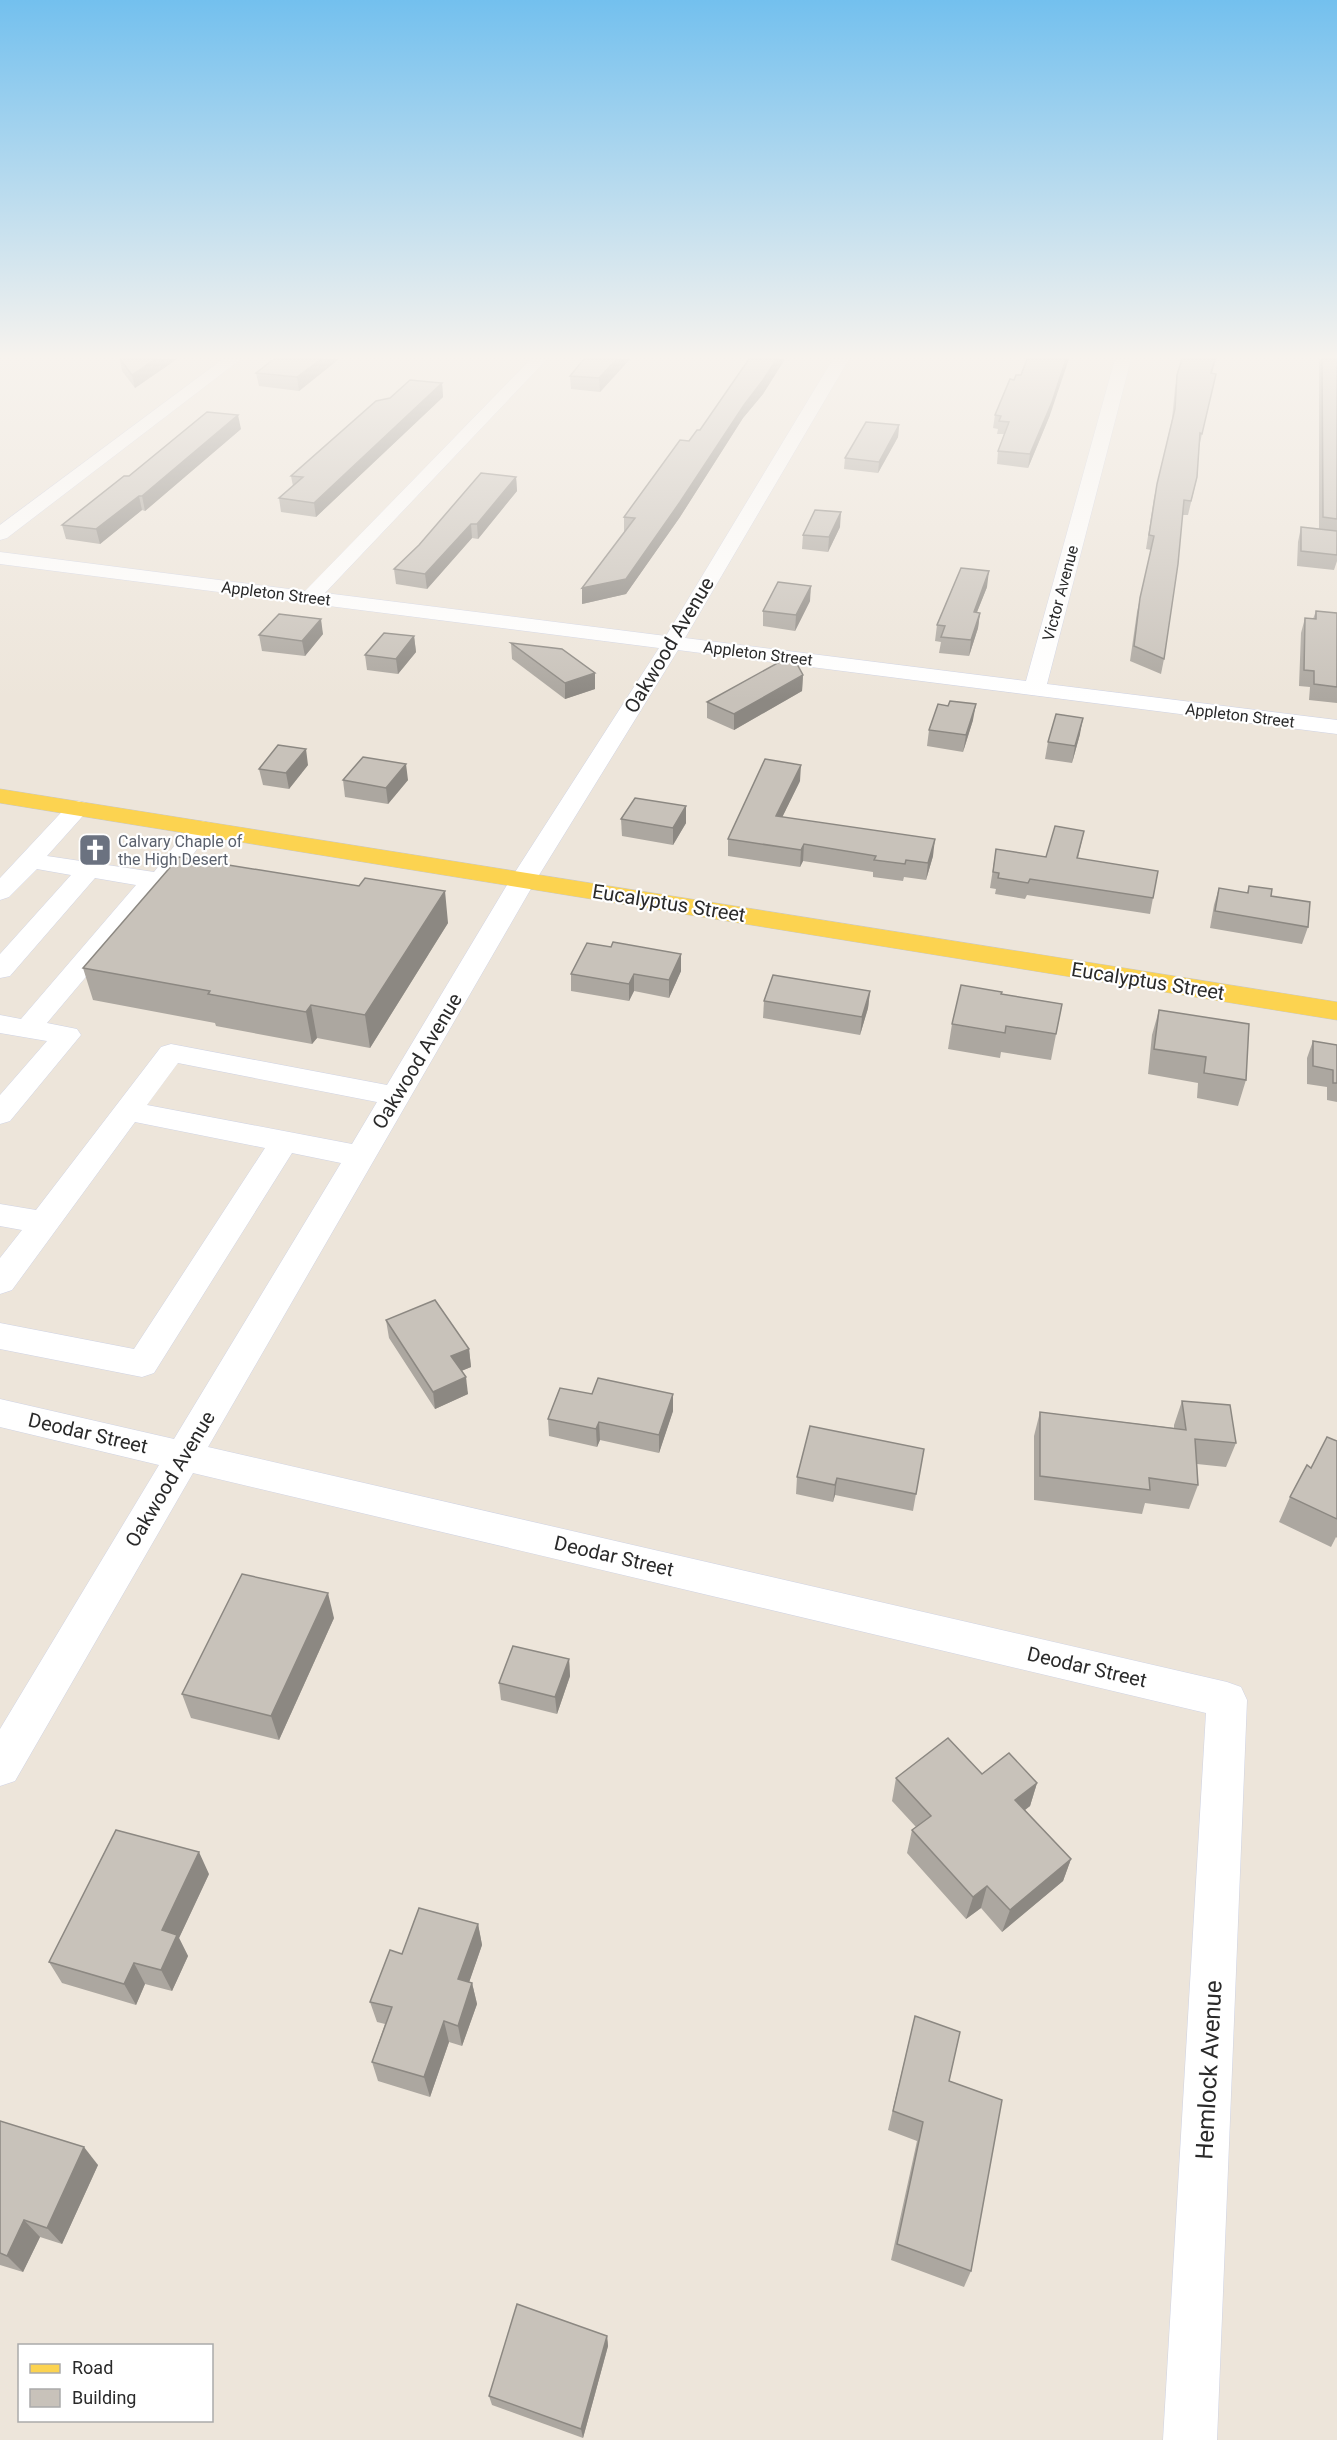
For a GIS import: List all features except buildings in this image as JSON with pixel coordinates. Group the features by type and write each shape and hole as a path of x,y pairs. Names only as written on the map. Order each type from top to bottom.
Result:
{"main road":[{"name":"Eucalyptus Street","path":"0,796 1337,1011"}],"street":[{"path":"0,534 81,473"},
{"path":"309,597 429,473"},
{"name":"Oakwood Avenue","path":"0,1767 523,880 672,642 773,473"},
{"name":"Victor Avenue","path":"1035,689 1093,473"},
{"name":"Appleton Street","path":"0,558 1337,727"},
{"path":"32,860 29,860 78,808"},
{"path":"32,860 160,881 201,828"},
{"path":"0,892 32,860"},
{"path":"0,970 88,870"},
{"path":"14,1026 154,880"},
{"path":"0,1114 12,1083 68,1035 14,1026"},
{"path":"0,1282 171,1053 396,1096"},
{"path":"127,1111 360,1156"},
{"path":"0,1336 142,1364 284,1142"},
{"path":"0,1215 44,1222"},
{"name":"Deodar Street","path":"0,1413 1227,1700"},
{"name":"Hemlock Avenue","path":"1190,2440 1227,1700"}],"place":[{"name":"Calvary Chaple of the High Desert","path":"95,850"}]}
